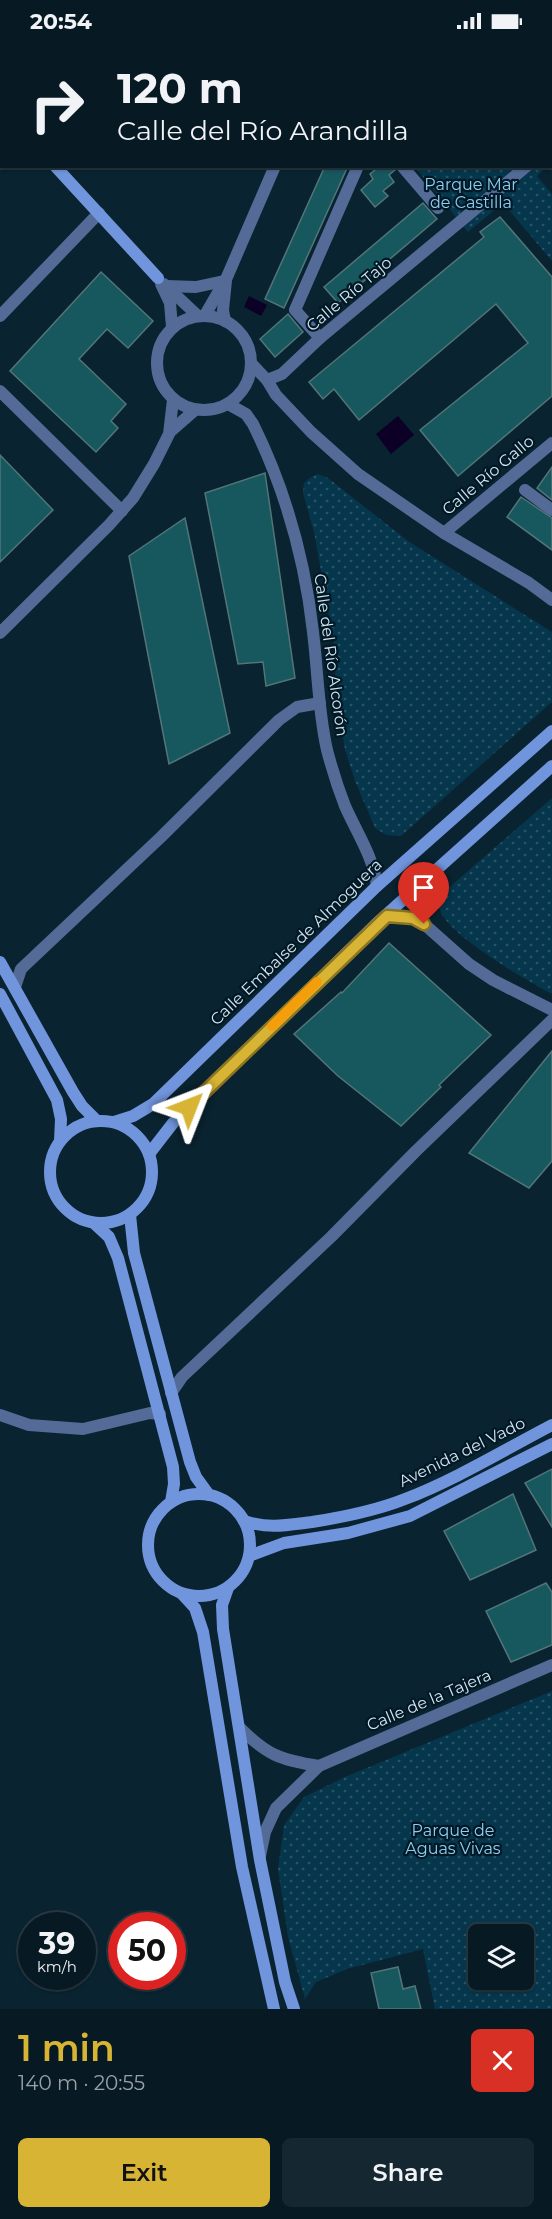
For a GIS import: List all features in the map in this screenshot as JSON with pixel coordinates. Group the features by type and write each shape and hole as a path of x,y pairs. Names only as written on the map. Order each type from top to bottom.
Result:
{"main road":[{"path":"57,168 162,282"},
{"name":"Calle Embalse de Almoguera","path":"114,1122 133,1116 153,1104 377,886 552,731"},
{"path":"149,1154 173,1123 387,916 552,766"},
{"path":"0,962 73,1092 82,1106 97,1121"},
{"path":"0,994 57,1100 62,1119 60,1141"},
{"path":"97,1121 114,1122 129,1129 141,1140 149,1154 152,1181 148,1194 130,1215 112,1222 94,1223 83,1220 66,1209 54,1192 50,1173 53,1154 60,1141 70,1131 83,1124 97,1121"},
{"path":"130,1215 134,1252 190,1462 196,1478 209,1495"},
{"path":"94,1223 109,1237 118,1258 173,1467 174,1484 171,1502"},
{"name":"Avenida del Vado","path":"244,1521 261,1527 282,1526 357,1514 383,1507 427,1490 552,1425"},
{"name":"Avenida del Vado","path":"249,1556 284,1543 348,1533 410,1516 552,1444"},
{"path":"183,1595 199,1597 214,1595 228,1588 238,1579 249,1556 250,1538 244,1521 236,1509 223,1500 209,1495 183,1496 161,1510 152,1525 148,1539 148,1552 155,1573 167,1586 183,1595 195,1608 203,1632 242,1867 274,2009"},
{"path":"228,1588 222,1605 223,1629 260,1860 285,1982 294,2009"}],"street":[{"path":"162,282 201,315 225,321 245,340 250,352 251,363 248,385 228,404 212,410 195,410 184,407 166,393 159,377 156,361 159,347 172,327 201,315 225,279 274,168"},
{"path":"320,338 295,310 357,168"},
{"path":"404,168 438,208"},
{"name":"Calle Río Tajo","path":"267,380 282,374 320,338 525,168"},
{"path":"0,316 99,213"},
{"path":"162,282 196,287 225,279"},
{"path":"225,279 223,310 225,321"},
{"path":"162,282 170,303 172,327"},
{"path":"251,363 267,380 276,395 311,432 358,474 444,533 529,583 552,600"},
{"path":"248,385 258,386 276,395"},
{"path":"0,391 122,511"},
{"path":"171,431 173,400"},
{"name":"Calle del Río Alcorón","path":"228,404 246,414 253,424 283,497 298,546 307,592 322,727 334,775 345,806 367,848 375,869 377,886"},
{"path":"0,633 122,511 154,464 171,431 195,410"},
{"name":"Calle Río Gallo","path":"444,533 552,443"},
{"path":"525,490 552,510"},
{"path":"15,987 21,969 161,837 279,720 297,707 320,703"},
{"path":"387,916 413,918 424,924 469,964 552,1010"},
{"path":"171,1393 182,1377 331,1237 416,1151 552,1020"},
{"path":"0,1415 29,1425 83,1429 150,1413 160,1414"},
{"name":"Calle de la Tajera","path":"260,1860 265,1832 276,1808 318,1766 552,1665"},
{"path":"239,1727 257,1744 275,1756 318,1766"}],"green space":[{"name":"Parque Mar de Castilla","path":"416,168 545,168 537,176 552,194 552,261 503,203 468,232"},
{"path":"318,474 328,478 408,541 552,632 552,702 401,836 386,835 375,828 345,750 336,693 334,644 314,532 303,493 304,483"},
{"path":"552,798 552,994 470,943 444,918 439,903 448,889"},
{"name":"Parque de Aguas Vivas","path":"552,1691 552,2009 435,2009 423,1949 347,1969 316,1982 305,1999 288,1937 278,1869 284,1825 304,1797 345,1777"}],"shaded area":[{"path":"249,296 267,305 261,316 244,307"},
{"path":"398,416 414,435 391,454 376,434"}],"building":[{"path":"324,168 347,168 284,308 265,299"},
{"path":"378,168 394,168 395,170 389,175 394,182 383,191 388,196 375,207 361,190 373,179 370,174"},
{"path":"423,203 437,219 338,303 324,287"},
{"path":"500,217 552,277 552,396 458,476 420,430 528,343 496,304 359,420 334,389 323,399 309,382 484,237 480,232"},
{"path":"101,272 153,321 128,348 107,329 79,359 126,404 111,421 118,428 96,452 10,371"},
{"path":"288,314 303,332 275,357 260,339"},
{"path":"0,455 53,510 0,562"},
{"path":"552,467 552,500 537,488"},
{"path":"265,473 295,678 266,686 263,662 238,664 205,493"},
{"path":"521,497 552,518 552,550 507,517"},
{"path":"185,518 230,733 169,764 129,556"},
{"path":"389,943 491,1035 439,1085 441,1087 401,1126 338,1076 294,1034 342,993"},
{"path":"552,1051 552,1161 529,1188 469,1153"},
{"path":"552,1469 552,1527 525,1483"},
{"path":"513,1494 536,1550 470,1580 444,1531"},
{"path":"546,1583 552,1592 552,1645 511,1662 486,1611"},
{"path":"398,1967 403,1989 415,1986 421,2009 379,2009 371,1973"}],"slow traffic":[{"path":"272,1026 317,982"}],"route":[{"path":"189,1107 376,924 387,916 413,918 424,924"}]}
